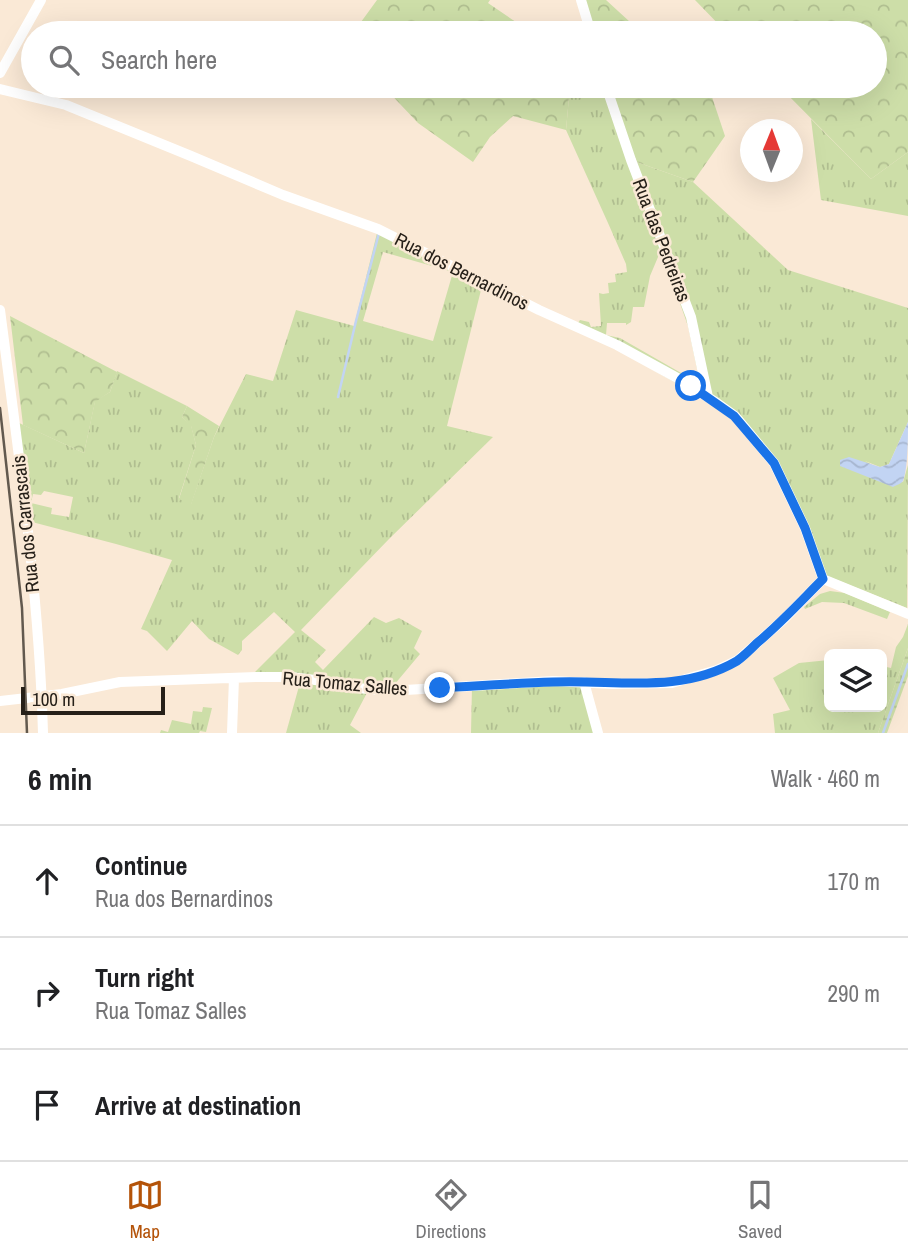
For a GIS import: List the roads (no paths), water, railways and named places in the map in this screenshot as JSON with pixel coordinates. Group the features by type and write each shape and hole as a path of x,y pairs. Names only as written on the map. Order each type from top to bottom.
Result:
{"street":[{"path":"29,21 41,0"},
{"path":"581,0 587,21"},
{"path":"0,73 21,36"},
{"name":"Rua dos Bernardinos","path":"0,89 21,94"},
{"name":"Rua dos Bernardinos","path":"35,98 66,106 282,195 378,229 539,310 617,345 708,397 734,416 774,463 805,528 823,579"},
{"name":"Rua das Pedreiras","path":"610,98 691,317 708,397"},
{"name":"Rua dos Carrascais","path":"0,310 28,542 43,733"},
{"path":"823,579 908,614"},
{"name":"Rua Tomaz Salles","path":"1,700 42,697 120,682 234,678 291,677 389,691 554,681 672,683 717,670 738,660 823,579"},
{"path":"232,733 234,678"},
{"path":"584,682 598,733"}],"water":[{"path":"908,422 906,469 901,483 893,487 840,466 840,460 849,457 880,467 889,464"}],"waterway":[{"path":"338,397 379,233"},
{"path":"883,733 908,664"}],"railway":[{"path":"0,408 22,608 27,733"}]}
